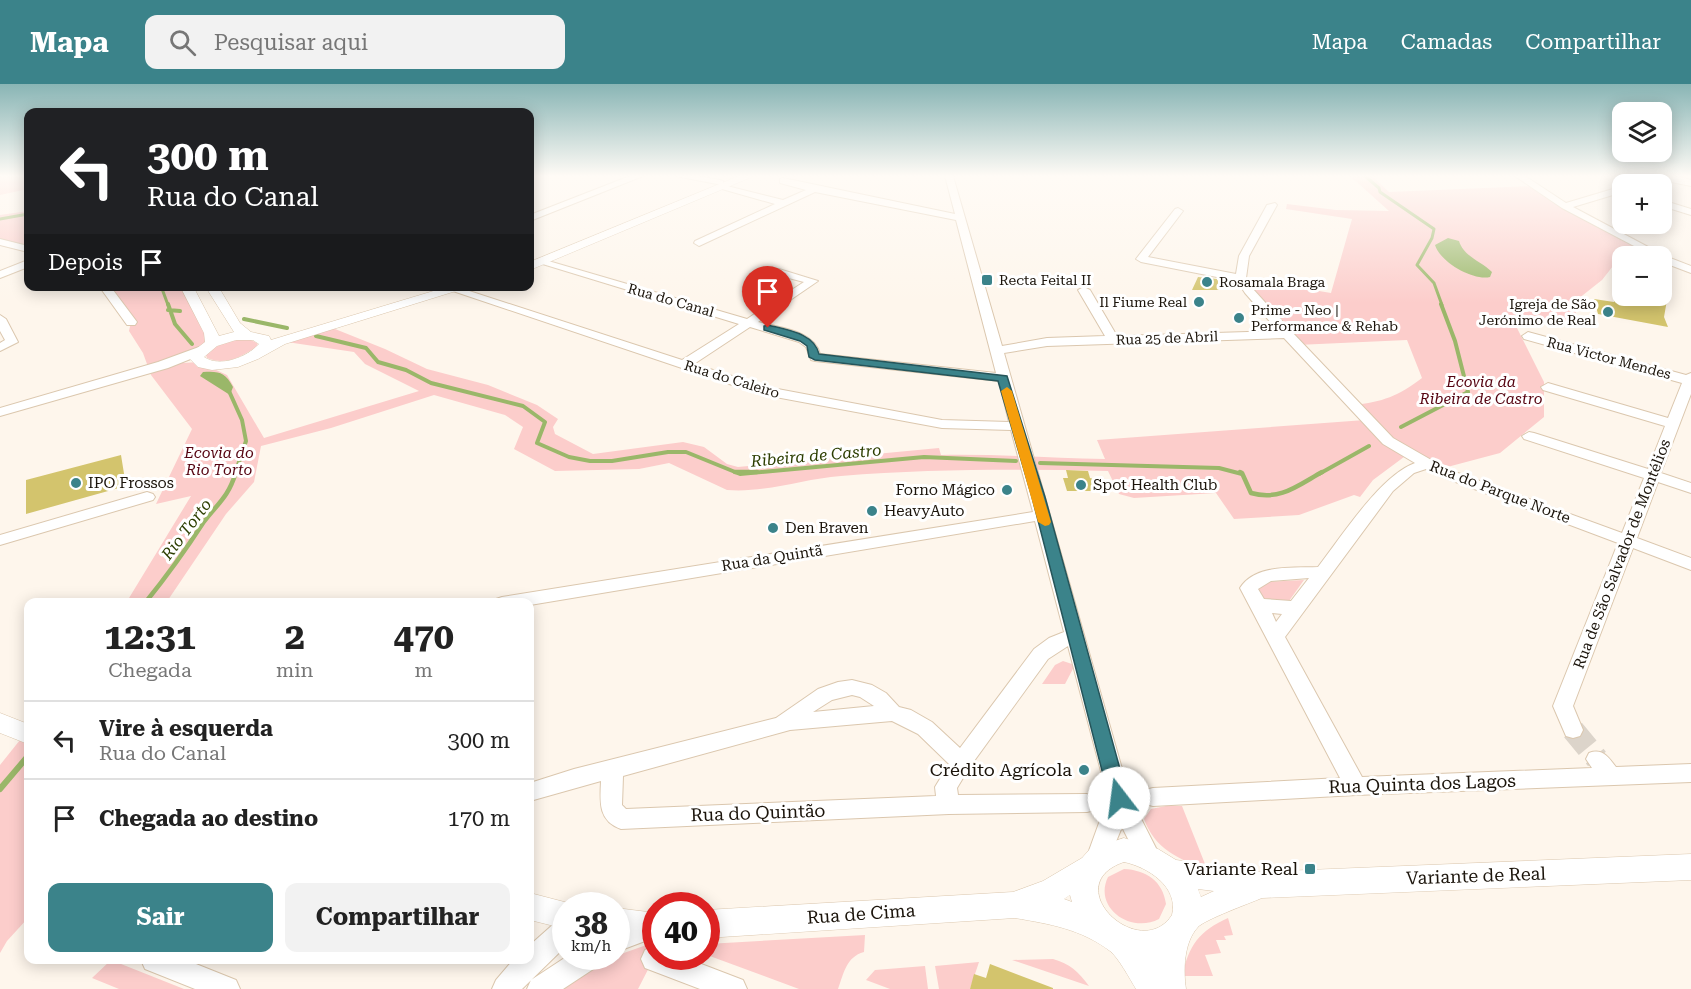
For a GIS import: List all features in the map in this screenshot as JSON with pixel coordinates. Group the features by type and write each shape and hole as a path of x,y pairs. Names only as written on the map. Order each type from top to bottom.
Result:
{"main road":[{"path":"534,262 641,218"},
{"path":"189,291 211,333 204,352 208,365 228,364 250,358 257,340"},
{"path":"214,291 235,326 257,340"},
{"path":"204,352 257,340 280,341 446,291"},
{"path":"0,723 24,732"},
{"path":"1154,989 1083,894 1082,881 1093,864 1111,852 1124,850 1160,865 1180,885 1186,899 1168,974 1170,989"},
{"name":"Rua de Cima","path":"1015,904 1052,891 1093,864"},
{"name":"Variante de Real","path":"1160,865 1261,885 1691,867"},
{"name":"Variante de Real","path":"1181,927 1261,885"},
{"name":"Rua de Cima","path":"720,923 1015,904 1058,911 1111,934"},
{"path":"534,908 552,912"},
{"path":"1111,934 1151,946 1181,927"}],"street":[{"path":"699,243 752,218"},
{"path":"960,218 1119,798 1160,865"},
{"path":"1173,218 1142,259 1241,278 1244,256 1265,218"},
{"path":"1587,218 1637,246"},
{"path":"0,242 24,248"},
{"name":"Rua do Canal","path":"534,262 803,339 812,345 815,357 1003,378"},
{"path":"1672,262 1691,270"},
{"path":"0,275 24,265"},
{"name":"Rua do Parque Norte","path":"1241,278 1249,291 1287,334 1388,441 1425,464 1481,487 1691,564"},
{"path":"1084,290 1113,340"},
{"path":"108,291 131,322"},
{"name":"Rua do Caleiro","path":"465,291 764,391 942,424 1018,426"},
{"path":"685,364 791,296"},
{"path":"0,319 12,342 0,347"},
{"name":"Rua 25 de Abril","path":"992,332 1020,341 1047,342 1287,334"},
{"name":"Rua Victor Mendes","path":"1528,336 1691,379"},
{"name":"Rua 25 de Abril","path":"996,352 1007,348 1047,342"},
{"path":"0,412 204,352"},
{"name":"Rua de São Salvador de Montélios","path":"1573,730 1563,706 1691,379"},
{"path":"1548,387 1672,424"},
{"path":"1529,436 1691,488"},
{"path":"1275,638 1296,607 1388,488 1409,470 1425,464"},
{"path":"0,540 147,497"},
{"name":"Rua da Quintã","path":"532,598 1043,514"},
{"path":"1323,572 1263,576 1252,582 1249,588 1356,786"},
{"path":"1256,604 1279,608 1296,607"},
{"path":"949,805 946,787 961,762 1041,654 1056,643 1074,636"},
{"path":"781,724 814,699 843,687 864,689 883,701 892,713"},
{"path":"534,791 574,778 790,722 892,713 904,716 925,728 961,762"},
{"path":"1596,759 1611,777"},
{"name":"Rua do Quintão","path":"612,770 611,808 621,819 949,805 1087,803"},
{"name":"Rua Quinta dos Lagos","path":"1153,797 1356,786 1691,773"},
{"path":"1093,864 1112,823 1119,798"},
{"path":"534,955 552,941"},
{"path":"164,964 227,989"},
{"path":"505,989 524,964"},
{"path":"540,989 569,970"},
{"path":"683,970 734,989"}],"green space":[{"path":"0,218 24,218 24,248 0,242"},
{"name":"Ecovia da Ribeira de Castro","path":"1347,218 1589,218 1612,231 1612,234 1616,234 1637,246 1612,246 1612,267 1602,280 1578,299 1573,328 1511,316 1544,382 1544,417 1500,453 1436,470 1408,454 1373,480 1360,497 1354,495 1299,515 1234,519 1216,493 1134,498 1119,494 1108,471 907,472 827,478 756,490 727,490 669,463 639,469 555,471 514,449 523,427 505,415 434,395 331,428 261,446 254,482 226,514 169,598 129,598 191,496 156,504 192,429 151,375 143,353 129,331 131,322 107,291 188,291 212,343 167,364 199,362 227,375 264,438 419,391 365,364 354,352 280,341 330,327 427,369 488,385 537,405 558,419 553,427 555,434 593,454 683,442 704,447 727,464 738,467 939,448 941,455 1105,459 1097,440 1365,420 1353,405 1390,397 1422,378 1407,340 1297,345 1241,278 1331,293 1352,219"},
{"path":"249,339 258,346 240,356 221,361 207,358 206,355 220,344"},
{"path":"1304,580 1289,601 1275,602 1259,597 1256,586 1265,582"},
{"path":"1063,661 1075,665 1065,684 1042,684 1055,665"},
{"path":"24,735 24,922 7,941 0,953 0,765"},
{"path":"1182,806 1207,869 1169,852 1148,829 1144,819 1151,809"},
{"path":"1124,869 1146,874 1157,883 1166,904 1159,919 1148,923 1137,923 1117,915 1110,908 1105,888 1108,877"},
{"path":"1228,918 1233,935 1224,936 1226,940 1216,940 1221,953 1205,955 1213,976 1182,976 1188,956 1197,940 1210,928"},
{"path":"865,935 864,952 849,962 838,989 799,989 720,960 720,943"},
{"path":"642,947 642,970 648,970 638,989 559,989 588,970 630,970 630,951"},
{"path":"1053,959 1073,969 1089,986 1012,960"},
{"path":"979,962 970,989 939,989 935,966"},
{"path":"107,964 121,964 184,989 119,989 92,978"},
{"path":"925,966 928,989 890,989 866,980 875,970"}],"shaded area":[{"path":"1448,238 1459,241 1469,255 1492,272 1490,277 1466,273 1443,258 1435,245"},
{"path":"203,372 217,372 224,375 233,387 230,395 200,376"}],"building":[{"name":"Rosamala Braga","path":"1198,277 1217,279 1223,290 1192,290"},
{"path":"1594,299 1612,302 1612,306 1666,306 1664,317 1668,327 1598,314"},
{"name":"IPO Frossos","path":"121,455 126,486 26,514 26,480"},
{"name":"Spot Health Club","path":"1066,470 1088,471 1099,491 1067,491 1063,478 1068,478"},
{"path":"990,964 1053,989 970,989 974,974 986,978"}],"waterway":[{"name":"Rio Torto","path":"0,219 4,218"},
{"name":"Ribeira de Castro","path":"1418,218 1434,229 1432,238 1417,265 1434,283 1442,305"},
{"name":"Rio Torto","path":"163,291 168,305"},
{"name":"Rio Torto","path":"168,304 170,310"},
{"name":"Ribeira de Castro","path":"1401,427 1468,392 1455,341 1441,304"},
{"path":"170,310 180,311"},
{"name":"Rio Torto","path":"170,310 175,324 192,344"},
{"name":"Ribeira de Castro","path":"244,319 287,328"},
{"name":"Ribeira de Castro","path":"316,336 366,348 378,362 406,370 431,383 523,406 545,422 537,443 569,457 590,461 612,461 668,452 686,452 735,472"},
{"name":"Rio Torto","path":"229,391 242,420 246,441 235,474"},
{"name":"Ribeira de Castro","path":"1319,474 1369,446"},
{"name":"Ribeira de Castro","path":"735,472 740,474 924,457 1016,461"},
{"name":"Ribeira de Castro","path":"1040,463 1219,468 1242,474"},
{"name":"Rio Torto","path":"149,598 226,494 236,472"},
{"name":"Ribeira de Castro","path":"735,472 757,472"},
{"name":"Ribeira de Castro","path":"1240,472 1251,493 1261,495 1288,491 1322,472"},
{"name":"Rio Torto","path":"0,789 24,761"}],"tunnel":[{"path":"1573,730 1597,759"}],"slow traffic":[{"path":"1007,391 1045,522"}],"place":[{"name":"Recta Feital II","path":"987,280"},
{"name":"Rosamala Braga","path":"1207,282"},
{"name":"Il Fiume Real","path":"1199,302"},
{"name":"Igreja de São Jerónimo de Real","path":"1608,312"},
{"name":"Prime - Neo | Performance & Rehab","path":"1239,318"},
{"name":"IPO Frossos","path":"76,483"},
{"name":"Spot Health Club","path":"1081,485"},
{"name":"Forno Mágico","path":"1007,490"},
{"name":"HeavyAuto","path":"872,511"},
{"name":"Den Braven","path":"773,528"},
{"name":"Crédito Agrícola","path":"1084,770"},
{"name":"Variante Real","path":"1310,869"}],"route":[{"path":"768,328 803,339 812,345 815,357 1003,378 1038,497 1119,798"}],"park label":[{"name":"Ecovia do Rio Torto","path":"219,462"}]}
